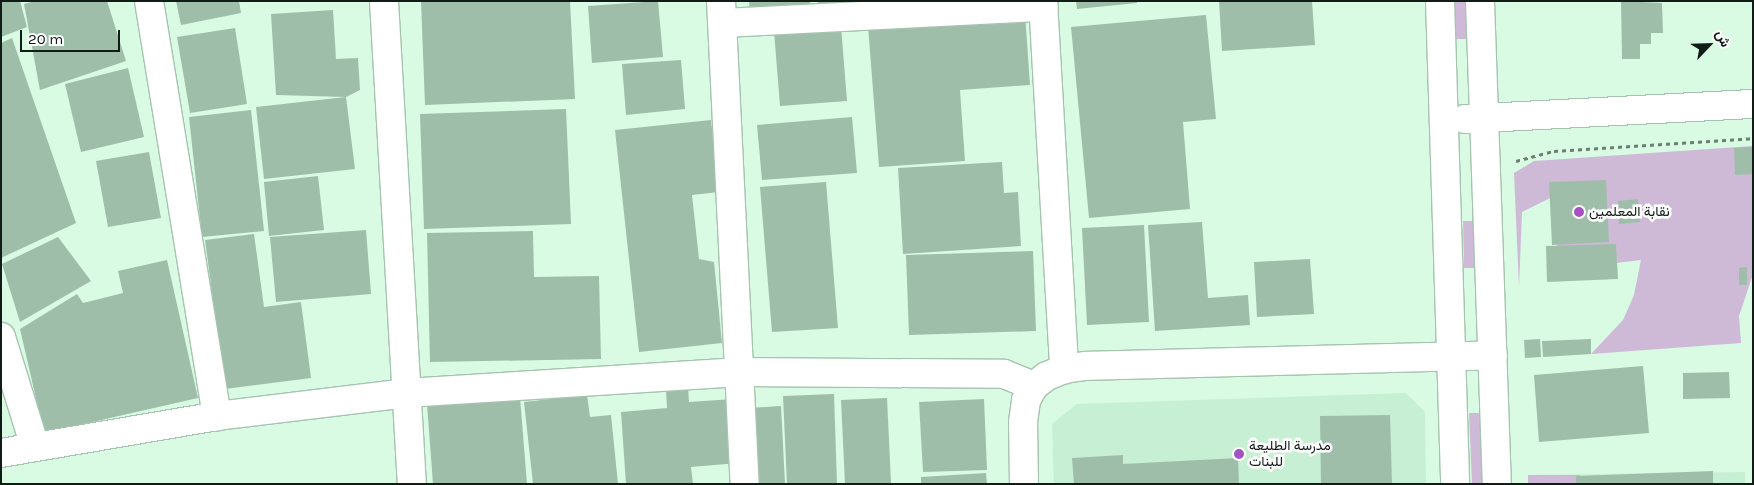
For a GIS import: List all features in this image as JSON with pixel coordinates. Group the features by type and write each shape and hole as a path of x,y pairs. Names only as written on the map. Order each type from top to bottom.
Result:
{"street":[{"path":"149,1 217,416"},
{"path":"384,1 412,484"},
{"path":"1440,1 1455,484"},
{"path":"1480,1 1497,484"},
{"path":"745,484 722,12 1043,4 1064,369"},
{"path":"1444,120 1753,104"},
{"path":"1,336 35,446"},
{"path":"1024,484 1023,422 1026,400 1034,386 1047,376 1064,369 1493,355"},
{"path":"1,453 217,416 406,393 740,372 1004,374 1034,386"}],"path":[{"path":"1512,166 1516,160 1554,151 1753,138"}],"shaded area":[{"path":"1454,1 1466,1 1467,39 1455,39"},
{"path":"1753,146 1753,274 1739,316 1741,343 1591,354 1623,320 1634,295 1641,260 1557,270 1556,195 1522,212 1519,287 1514,173 1534,161"},
{"path":"1463,221 1475,221 1474,268 1464,268"},
{"name":"مدرسة الطليعة للبنات","path":"1406,393 1425,412 1426,484 1054,484 1052,424 1077,404"},
{"path":"1469,413 1482,413 1484,484 1472,484"},
{"path":"1745,472 1745,484 1528,484 1528,475"},
{"path":"1528,475 1580,475 1580,484 1528,484"}],"building":[{"path":"1,1 20,1 27,27 1,37"},
{"path":"35,1 107,1 126,61 40,90 24,4"},
{"path":"176,1 239,1 241,13 181,25"},
{"path":"421,1 570,1 575,99 425,105"},
{"path":"658,1 663,57 592,63 588,6"},
{"path":"749,1 810,1 811,8 750,12"},
{"path":"818,1 888,1 818,8"},
{"path":"1076,1 1137,1 1137,3 1077,9"},
{"path":"1219,1 1312,1 1315,45 1222,51"},
{"path":"1621,1 1662,3 1663,33 1651,33 1651,44 1640,44 1640,59 1622,59"},
{"path":"333,10 336,59 358,58 360,90 346,97 276,95 271,14"},
{"path":"1025,13 1030,85 960,90 965,161 879,167 868,26"},
{"path":"1206,15 1216,119 1183,122 1190,209 1089,218 1071,27"},
{"path":"841,26 847,101 780,106 774,31"},
{"path":"235,28 247,104 190,113 177,37"},
{"path":"12,38 76,223 1,258 1,43"},
{"path":"681,60 685,109 626,115 622,64"},
{"path":"128,68 144,137 81,152 65,84"},
{"path":"346,97 355,169 264,179 256,107"},
{"path":"566,109 571,224 424,229 420,114"},
{"path":"251,110 264,231 202,237 189,117"},
{"path":"852,117 857,173 762,180 757,125"},
{"path":"711,120 719,192 692,195 699,259 714,262 722,343 639,352 615,130"},
{"path":"1753,147 1753,174 1735,175 1734,148"},
{"path":"149,152 161,218 108,227 96,161"},
{"path":"1002,162 1004,193 1018,192 1021,246 903,254 898,168"},
{"path":"318,176 324,230 269,236 264,182"},
{"name":"نقابة المعلمين","path":"1606,180 1609,242 1552,245 1549,182"},
{"path":"826,182 838,328 772,332 760,187"},
{"path":"1638,199 1640,222 1619,224 1618,201"},
{"path":"1202,222 1208,298 1248,295 1250,325 1155,331 1148,225"},
{"path":"1144,225 1149,322 1087,325 1082,228"},
{"path":"366,230 371,294 276,302 270,237"},
{"path":"533,231 534,277 599,276 601,359 430,362 427,233"},
{"path":"254,234 264,307 301,302 311,378 225,389 205,240"},
{"path":"58,237 91,281 20,322 2,264"},
{"path":"1616,244 1618,279 1547,282 1546,246"},
{"path":"1033,251 1036,331 909,335 906,255"},
{"path":"1310,259 1314,314 1257,317 1254,262"},
{"path":"167,260 198,398 44,433 20,329 77,294 83,303 123,293 118,271"},
{"path":"1747,267 1747,285 1739,285 1739,268"},
{"path":"1540,339 1541,357 1525,358 1524,340"},
{"path":"1591,339 1591,354 1543,357 1542,341"},
{"path":"1643,366 1649,433 1539,442 1534,375"},
{"path":"1729,372 1730,398 1683,399 1683,373"},
{"path":"688,387 689,402 733,399 738,463 691,467 693,484 626,484 621,412 667,408 666,389"},
{"path":"834,394 837,484 787,484 783,396"},
{"path":"587,395 590,417 611,415 618,484 533,484 524,402"},
{"path":"520,397 527,484 433,484 427,404"},
{"path":"887,398 891,483 845,484 841,400"},
{"path":"984,399 987,470 923,472 919,402"},
{"path":"781,406 785,484 752,484 749,408"},
{"path":"1390,415 1392,484 1321,484 1320,416"},
{"path":"1123,455 1123,464 1238,458 1239,484 1074,484 1072,458"},
{"path":"1713,471 1713,484 1576,484 1576,476"},
{"path":"986,473 987,484 921,484 921,477"}],"place":[{"name":"نقابة المعلمين","path":"1579,212"},
{"name":"مدرسة الطليعة للبنات","path":"1239,454"}]}
